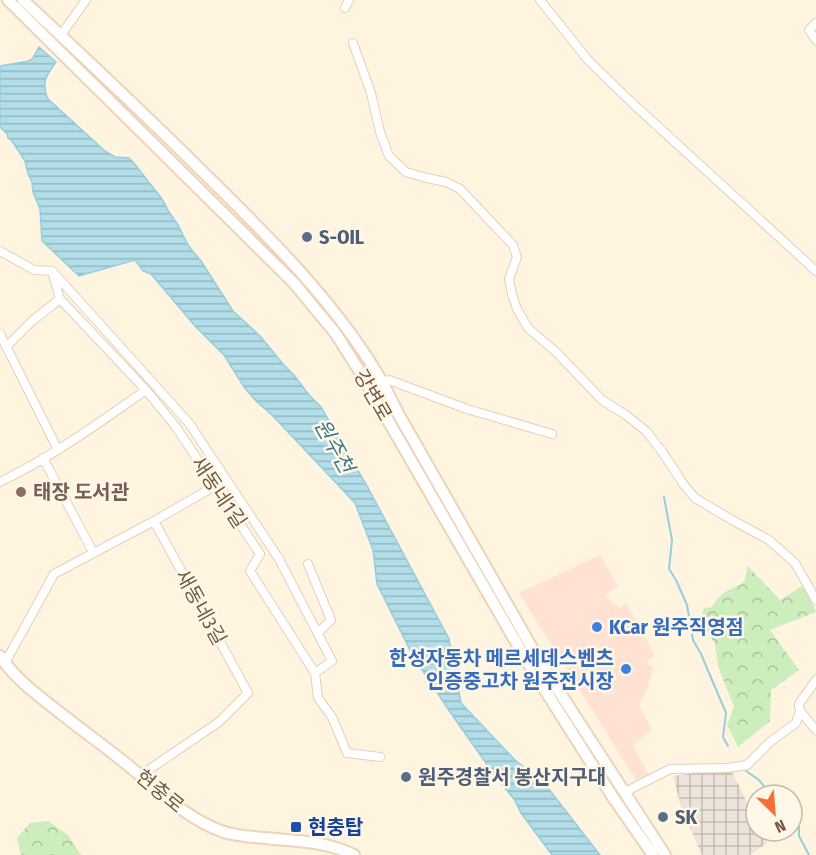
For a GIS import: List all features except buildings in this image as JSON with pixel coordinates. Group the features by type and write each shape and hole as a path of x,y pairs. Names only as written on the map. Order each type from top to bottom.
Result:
{"street":[{"name":"강변로","path":"8,0 177,146 254,222 342,322 382,383 540,662 665,855"},
{"name":"강변로","path":"23,0 57,40 294,283 336,334 531,668 614,799 653,855"},
{"path":"57,40 86,0"},
{"path":"540,0 588,60 816,271"},
{"path":"816,23 809,30 816,40"},
{"path":"353,43 371,93 380,132 389,156 406,172 446,182 460,189 513,245 517,257 509,279 517,309 528,328 556,352 602,400 646,431 684,485 696,498 769,540 795,563 816,600"},
{"path":"0,251 34,270 52,271 189,423 279,559 318,633 332,661 315,673"},
{"name":"새동네1길","path":"52,271 60,299 146,390 176,427 260,554 250,572 315,673 318,698 332,717 347,753 380,757"},
{"path":"6,347 32,321 60,299"},
{"path":"0,334 58,450"},
{"path":"382,383 389,380 467,409 552,434"},
{"path":"0,482 58,450 146,390"},
{"path":"43,458 93,552"},
{"path":"2,659 54,573 215,486"},
{"name":"새동네3길","path":"141,775 219,722 248,693 154,521"},
{"path":"308,564 331,620 318,633"},
{"name":"현충로","path":"2,659 20,680 41,698 141,775 183,811 205,825 227,833 314,842 354,855"},
{"path":"614,799 670,769 727,768 747,765 770,742 796,723 800,711 799,704 816,680"},
{"path":"800,711 816,730"}],"shaded area":[{"path":"600,555 618,586 605,595 620,609 626,603 655,656 646,662 653,668 647,690 639,704 652,730 633,745 649,775 636,780 519,593"},
{"path":"701,772 732,772 744,796 744,843 767,843 750,855 702,855 681,807 673,776"}],"green space":[{"path":"747,565 780,600 804,585 816,612 770,630 799,670 771,690 770,721 738,747 727,725 734,707 718,666 715,644 703,623 702,614 704,608 712,607 724,593 743,582"},
{"path":"48,821 69,836 81,855 21,855 17,838 30,823"}],"water":[{"name":"원주천","path":"39,47 56,62 46,79 45,88 48,99 105,151 115,157 129,158 133,162 162,199 188,245 233,311 261,337 321,407 366,484 449,639 461,703 515,760 545,784 600,855 552,855 413,656 377,584 373,550 355,503 257,402 244,387 224,355 195,326 151,274 143,271 135,260 79,276 42,241 40,209 25,161 0,127 0,66 29,61"}],"waterway":[{"path":"664,497 672,540 669,569 687,605 693,640 726,713 723,737 728,746"},
{"path":"746,771 761,783"},
{"path":"803,843 809,855"}],"place":[{"name":"S-OIL","path":"307,237"},
{"name":"태장 도서관","path":"21,492"},
{"name":"KCar 원주직영점","path":"597,627"},
{"name":"한성자동차 메르세데스벤츠 인증중고차 원주전시장","path":"626,669"},
{"name":"원주경찰서 봉산지구대","path":"406,777"},
{"name":"SK","path":"663,817"},
{"name":"현충탑","path":"296,827"}]}
